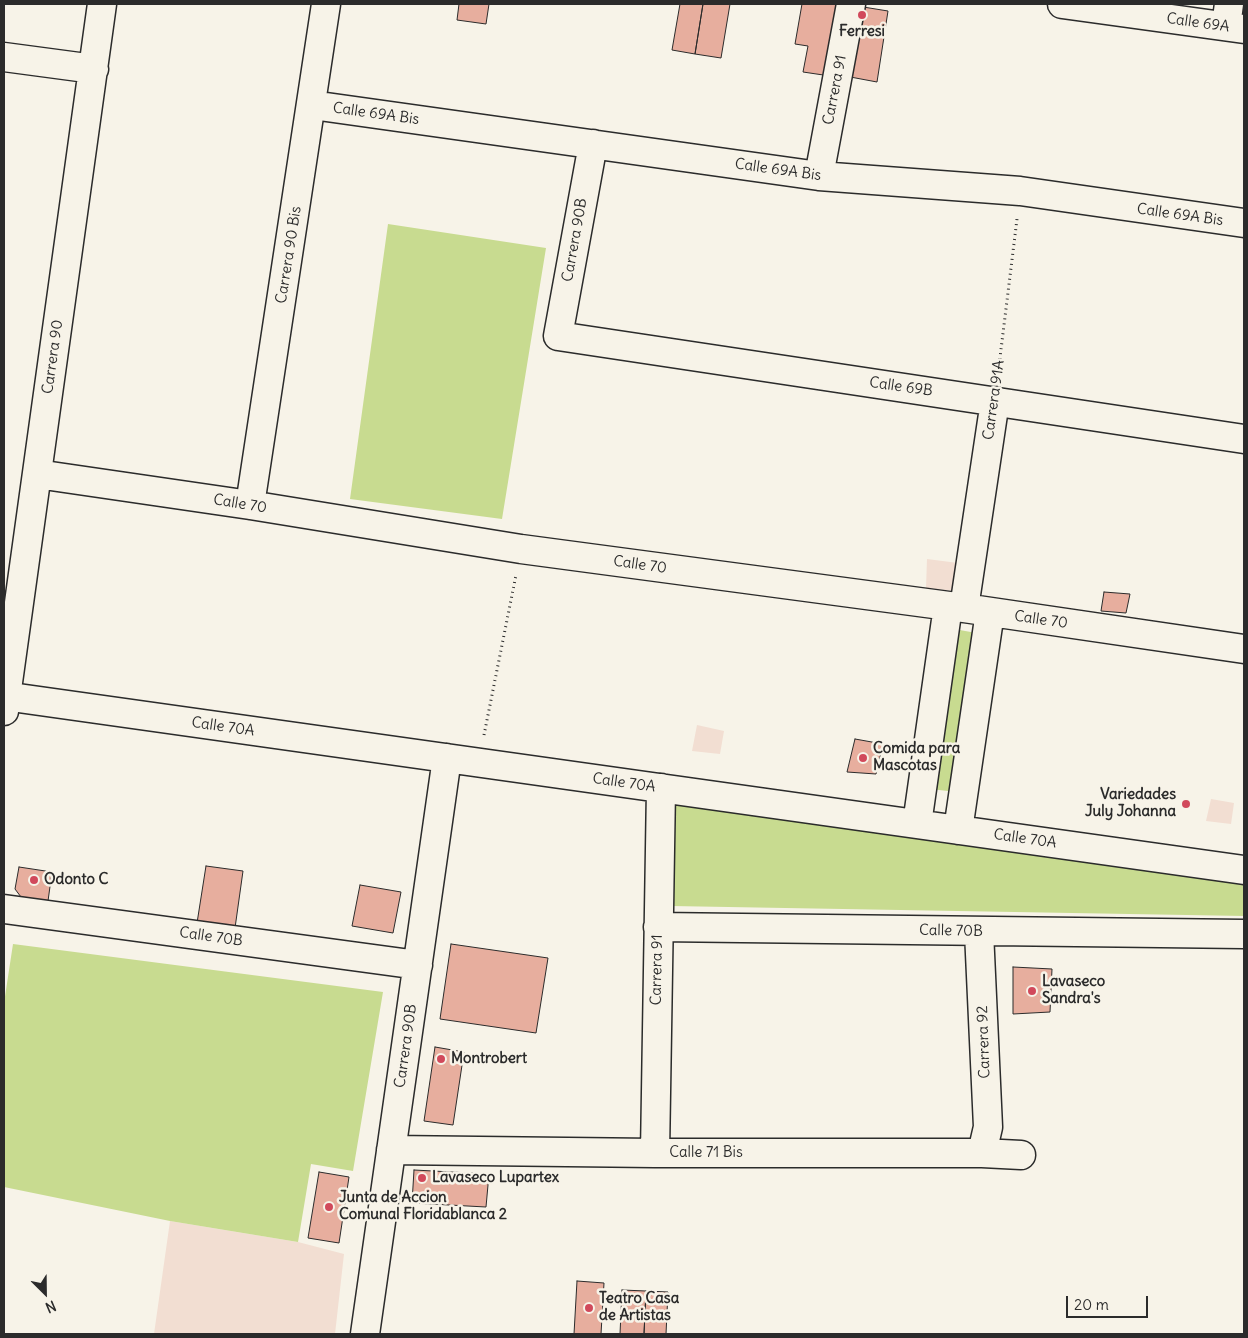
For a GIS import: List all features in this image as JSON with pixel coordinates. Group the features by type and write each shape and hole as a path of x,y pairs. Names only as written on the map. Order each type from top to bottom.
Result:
{"street":[{"name":"Carrera 90","path":"4,701 102,4"},
{"name":"Carrera 90 Bis","path":"250,505 326,4"},
{"name":"Carrera 91","path":"819,176 851,4"},
{"name":"Calle 69A","path":"1073,5 1233,20"},
{"path":"4,57 94,69"},
{"name":"Calle 69A Bis","path":"312,105 819,176 1020,191 1244,224"},
{"name":"Carrera 90B","path":"558,336 593,144"},
{"name":"Calle 69B","path":"558,336 1244,438"},
{"name":"Carrera 91A","path":"917,824 994,401"},
{"name":"Calle 70","path":"37,474 250,505 521,549 956,607 1244,649"},
{"path":"958,830 990,612"},
{"name":"Calle 70A","path":"4,701 447,758 1244,870"},
{"name":"Carrera 90B","path":"365,1334 447,758"},
{"name":"Carrera 91","path":"655,1153 661,788"},
{"name":"Calle 70B","path":"4,909 418,964"},
{"name":"Calle 70B","path":"658,927 1244,934"},
{"name":"Carrera 92","path":"979,932 988,1127 982,1152"},
{"name":"Calle 71 Bis","path":"391,1150 655,1153 982,1152 1021,1155"}],"path":[{"name":"Carrera 91A","path":"994,401 1020,191"},
{"path":"479,763 521,549"}],"shaded area":[{"path":"927,559 958,563 955,591 926,588"},
{"path":"697,725 724,731 720,754 692,751"},
{"path":"1211,799 1234,803 1231,824 1206,821"},
{"path":"170,1221 298,1242 344,1254 335,1334 154,1334"}],"green space":[{"path":"388,224 546,248 502,519 350,499"},
{"path":"954,629 982,634 957,792 930,789"},
{"path":"672,801 1244,884 1244,916 671,906"},
{"path":"13,944 383,992 353,1171 311,1164 298,1242 170,1221 4,1187 4,1003"}],"building":[{"path":"459,4 489,4 486,24 457,20"},
{"path":"680,4 703,4 695,54 672,50"},
{"path":"703,4 730,4 721,58 695,54"},
{"path":"802,4 839,4 830,76 803,72 808,46 795,44"},
{"path":"857,6 888,11 877,82 845,76"},
{"path":"1104,592 1130,594 1126,613 1101,611"},
{"path":"855,739 883,744 876,774 847,772"},
{"path":"206,866 243,871 235,928 197,923"},
{"name":"Odonto C","path":"19,867 52,872 48,901 21,897 15,889"},
{"path":"360,885 401,892 393,933 352,926"},
{"path":"451,944 548,958 536,1033 440,1019"},
{"name":"Lavaseco Sandra's","path":"1013,967 1052,969 1050,1012 1013,1014"},
{"path":"435,1047 464,1052 453,1125 424,1121"},
{"path":"414,1170 489,1174 486,1207 412,1203"},
{"name":"Junta de Accion Comunal Floridablanca 2","path":"319,1172 349,1177 339,1243 308,1238"},
{"name":"Teatro Casa de Artistas","path":"577,1281 604,1283 601,1334 574,1334"},
{"path":"622,1290 646,1291 644,1334 620,1334"},
{"path":"646,1291 668,1292 666,1334 644,1334"}],"place":[{"name":"Ferresi","path":"862,15"},
{"name":"Comida para Mascotas","path":"863,758"},
{"name":"Variedades July Johanna","path":"1186,804"},
{"name":"Odonto C","path":"34,880"},
{"name":"Lavaseco Sandra's","path":"1032,991"},
{"name":"Montrobert","path":"441,1059"},
{"name":"Lavaseco Lupartex","path":"422,1178"},
{"name":"Junta de Accion Comunal Floridablanca 2","path":"329,1207"},
{"name":"Teatro Casa de Artistas","path":"589,1308"}]}
